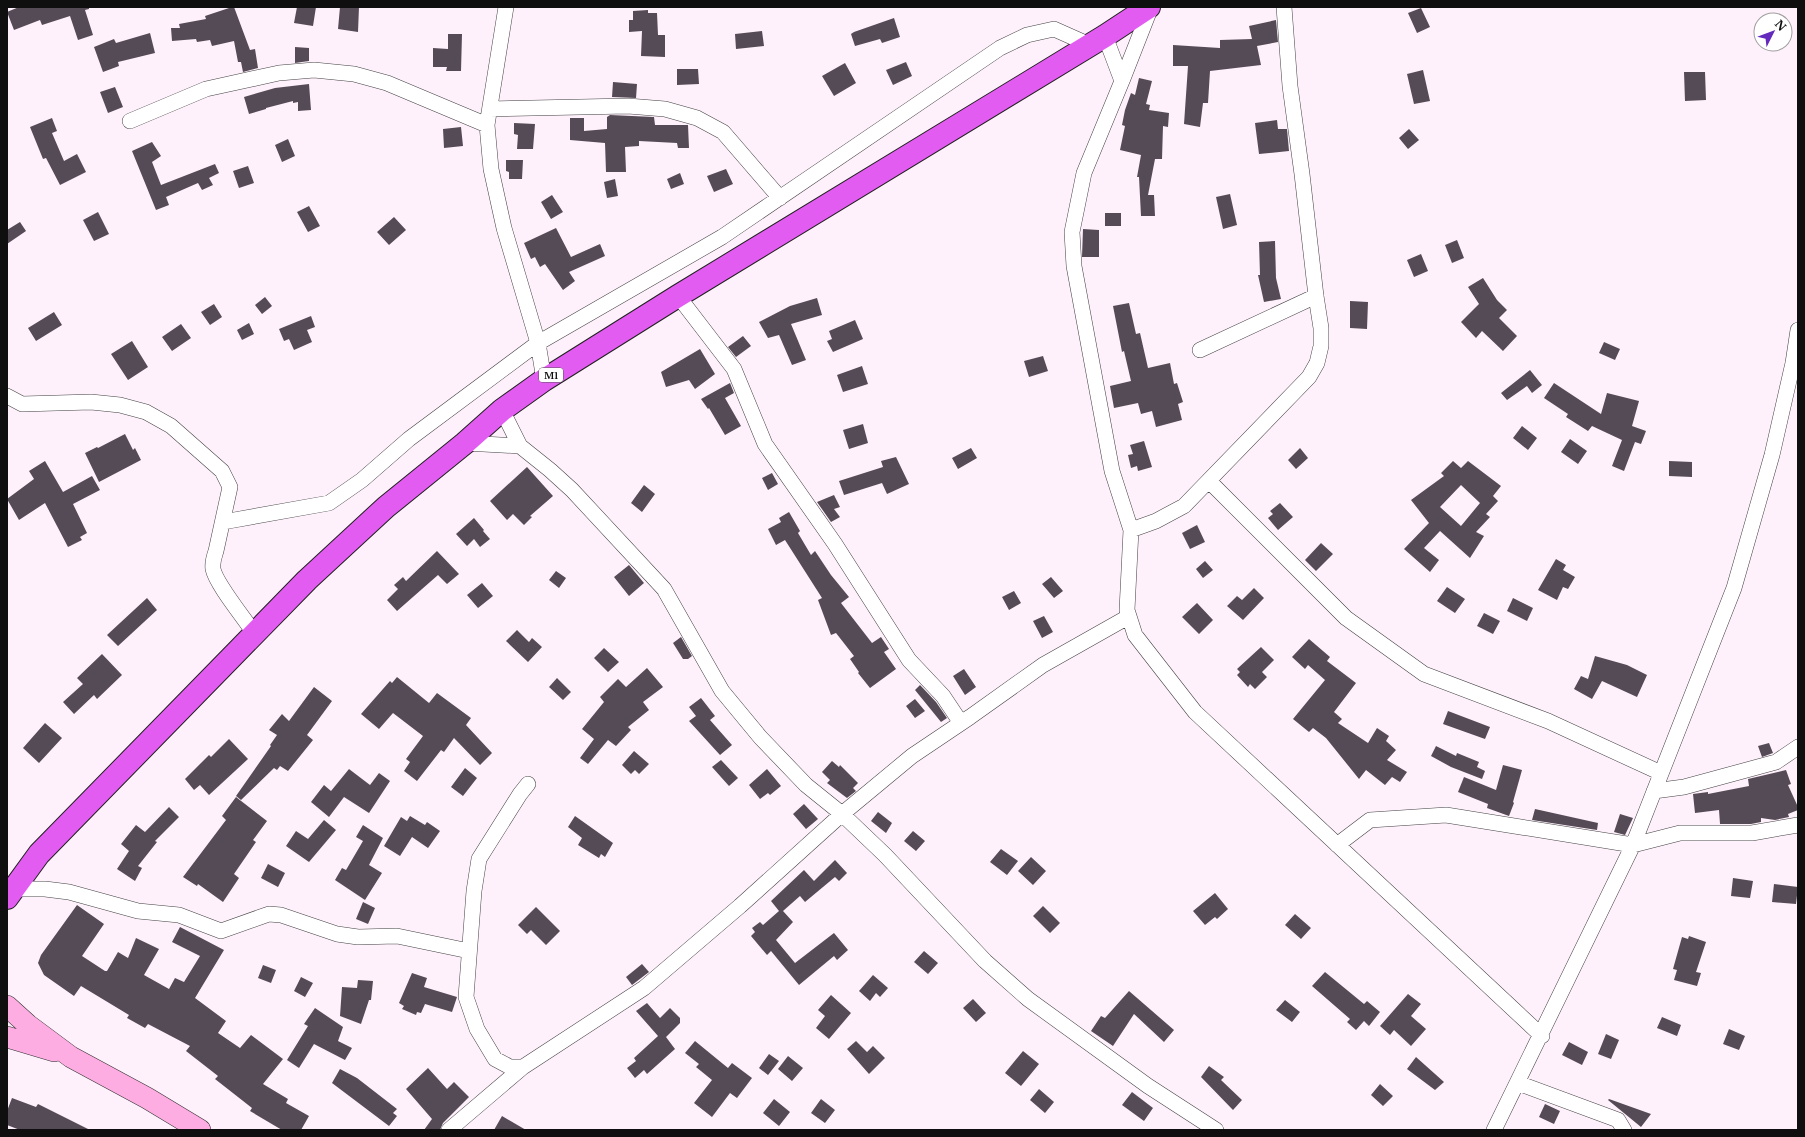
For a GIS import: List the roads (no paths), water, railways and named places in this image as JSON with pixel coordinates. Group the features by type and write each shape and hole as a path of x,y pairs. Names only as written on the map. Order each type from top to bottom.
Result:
{"highway":[{"name":"M1","path":"9,887 38,854 307,580 386,507 465,443 502,410 544,380 678,296 1150,7"}],"street":[{"path":"506,7 487,125 491,169 504,228 538,343 544,380"},
{"path":"1150,7 1084,173 1072,232 1078,288 1112,471 1131,530 1127,610 1128,617 1136,635 1195,712 1542,1036"},
{"path":"1131,530 1156,521 1177,510 1209,481 1309,377 1317,363 1321,346 1321,328 1290,86 1284,7"},
{"path":"223,522 329,503 362,480 409,439 538,343 722,237 1000,48 1027,35 1054,29 1098,40 1122,80"},
{"path":"130,122 206,89 279,73 314,70 354,74 387,83 487,125"},
{"path":"490,109 628,106 665,109 697,118 724,132 780,198"},
{"path":"678,296 734,369 765,444 835,544 909,660 943,696 961,723"},
{"path":"1200,350 1316,296"},
{"path":"1494,1130 1542,1036 1633,845 1734,588 1772,455 1793,363 1798,330"},
{"path":"7,396 22,404 91,402 120,405 146,412 171,426 222,471 230,487 213,560 214,571 254,633"},
{"path":"502,410 520,446 572,490 664,589 722,691 760,737 806,785 842,814 917,888 985,961 1028,999 1148,1086 1216,1130"},
{"path":"465,443 520,446"},
{"path":"1209,481 1346,618 1424,674 1548,721 1661,773"},
{"path":"449,1130 523,1067 644,988 740,906 842,814 912,756 1043,665 1128,617"},
{"path":"1654,791 1684,787 1776,762 1798,747"},
{"path":"523,1067 510,1067 495,1058 477,1029 466,997 474,891 479,859 520,794 528,784"},
{"path":"1337,845 1370,820 1446,815 1633,845 1680,833 1752,833 1798,824"},
{"path":"9,887 69,892 138,911 179,915 221,931 270,914 281,915 337,934 358,937 397,936 469,951"},
{"path":"7,1006 28,1025 71,1057 147,1098 200,1130"},
{"path":"7,1037 71,1057"},
{"path":"1518,1083 1618,1120 1624,1130"}]}
